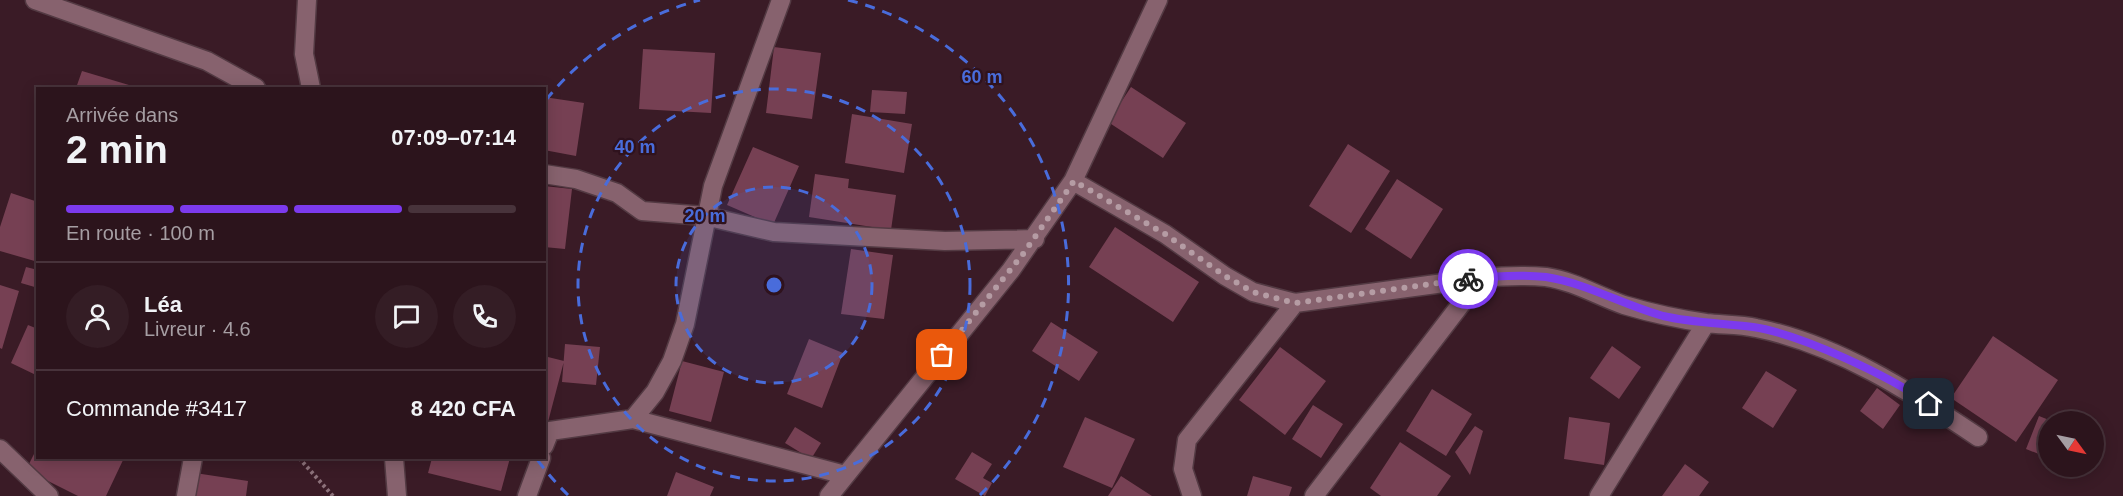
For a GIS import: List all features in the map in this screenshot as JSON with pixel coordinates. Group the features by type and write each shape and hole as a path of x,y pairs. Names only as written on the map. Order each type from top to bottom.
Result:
{"street":[{"path":"35,0 207,61 254,87"},
{"path":"307,0 304,54 311,87"},
{"path":"633,419 655,392 672,361 682,333 693,289 705,216 741,102 781,0"},
{"path":"829,496 1035,239 1074,181 1158,0"},
{"path":"546,174 576,179 617,193 642,211 705,216 774,232 945,241 1035,239"},
{"path":"1074,181 1165,234 1225,276 1253,292 1295,303 1510,275 1548,278 1584,287 1633,307 1706,323 1755,327 1812,346 1912,392 1978,437"},
{"path":"1314,496 1481,278"},
{"path":"1192,496 1183,469 1187,440 1295,303"},
{"path":"1599,496 1706,323"},
{"path":"546,441 550,431 633,419 845,475"},
{"path":"0,449 49,496"},
{"path":"186,496 193,459"},
{"path":"394,459 397,496"},
{"path":"527,496 541,459"}],"path":[{"path":"300,459 333,496"}],"building":[{"path":"774,47 821,53 812,119 766,113"},
{"path":"643,49 715,53 711,113 639,109"},
{"path":"82,71 136,87 76,87"},
{"path":"1131,87 1186,123 1163,158 1108,122"},
{"path":"872,90 907,92 905,114 870,112"},
{"path":"546,97 584,103 576,156 546,150"},
{"path":"852,114 912,124 904,173 845,163"},
{"path":"1348,144 1390,171 1351,233 1309,206"},
{"path":"753,147 799,166 773,225 727,205"},
{"path":"815,174 849,179 848,188 896,195 891,230 809,217"},
{"path":"1397,179 1443,209 1411,259 1365,229"},
{"path":"546,186 572,189 565,249 546,247"},
{"path":"11,193 36,201 36,261 0,251 0,227"},
{"path":"1115,227 1199,282 1173,322 1089,267"},
{"path":"851,249 893,255 884,319 841,314"},
{"path":"26,267 36,270 36,287 21,283"},
{"path":"0,285 19,291 2,349 0,348"},
{"path":"1051,322 1098,352 1079,381 1032,351"},
{"path":"28,325 36,328 36,375 11,363"},
{"path":"1993,336 2058,380 2016,442 1951,398"},
{"path":"809,339 843,353 822,408 787,394"},
{"path":"565,344 600,347 596,385 562,382"},
{"path":"1612,346 1641,367 1619,399 1590,378"},
{"path":"1280,347 1326,381 1285,435 1239,400"},
{"path":"546,356 564,361 548,422 546,422"},
{"path":"682,361 724,372 711,422 669,411"},
{"path":"1766,371 1797,390 1773,428 1742,408"},
{"path":"1877,388 1900,405 1883,429 1860,411"},
{"path":"1432,389 1472,414 1446,456 1406,431"},
{"path":"1313,405 1343,424 1321,458 1292,439"},
{"path":"1085,417 1135,439 1112,488 1063,467"},
{"path":"1569,417 1610,423 1604,465 1564,459"},
{"path":"2038,419 2038,454 2026,449"},
{"path":"1475,426 1483,431 1470,475 1455,452"},
{"path":"795,427 821,443 811,459 785,443"},
{"path":"1400,442 1451,476 1437,496 1381,496 1370,488"},
{"path":"36,450 36,459 124,459 106,496 78,496 26,470"},
{"path":"972,452 992,464 983,478 992,483 985,496 955,479"},
{"path":"432,459 510,459 501,491 428,473"},
{"path":"1685,464 1709,482 1699,496 1662,496"},
{"path":"676,472 714,487 710,496 667,496"},
{"path":"195,473 248,481 246,496 192,496"},
{"path":"1121,476 1152,496 1108,496"},
{"path":"1253,476 1292,487 1289,496 1247,496"}],"way so far":[{"path":"942,355 1035,239 1074,181 1165,234 1225,276 1253,292 1295,303 1468,279"}],"route":[{"path":"1468,279 1510,275 1548,278 1584,287 1623,304 1665,316 1706,323 1755,327 1792,338 1851,362 1912,392 1929,404"}]}
